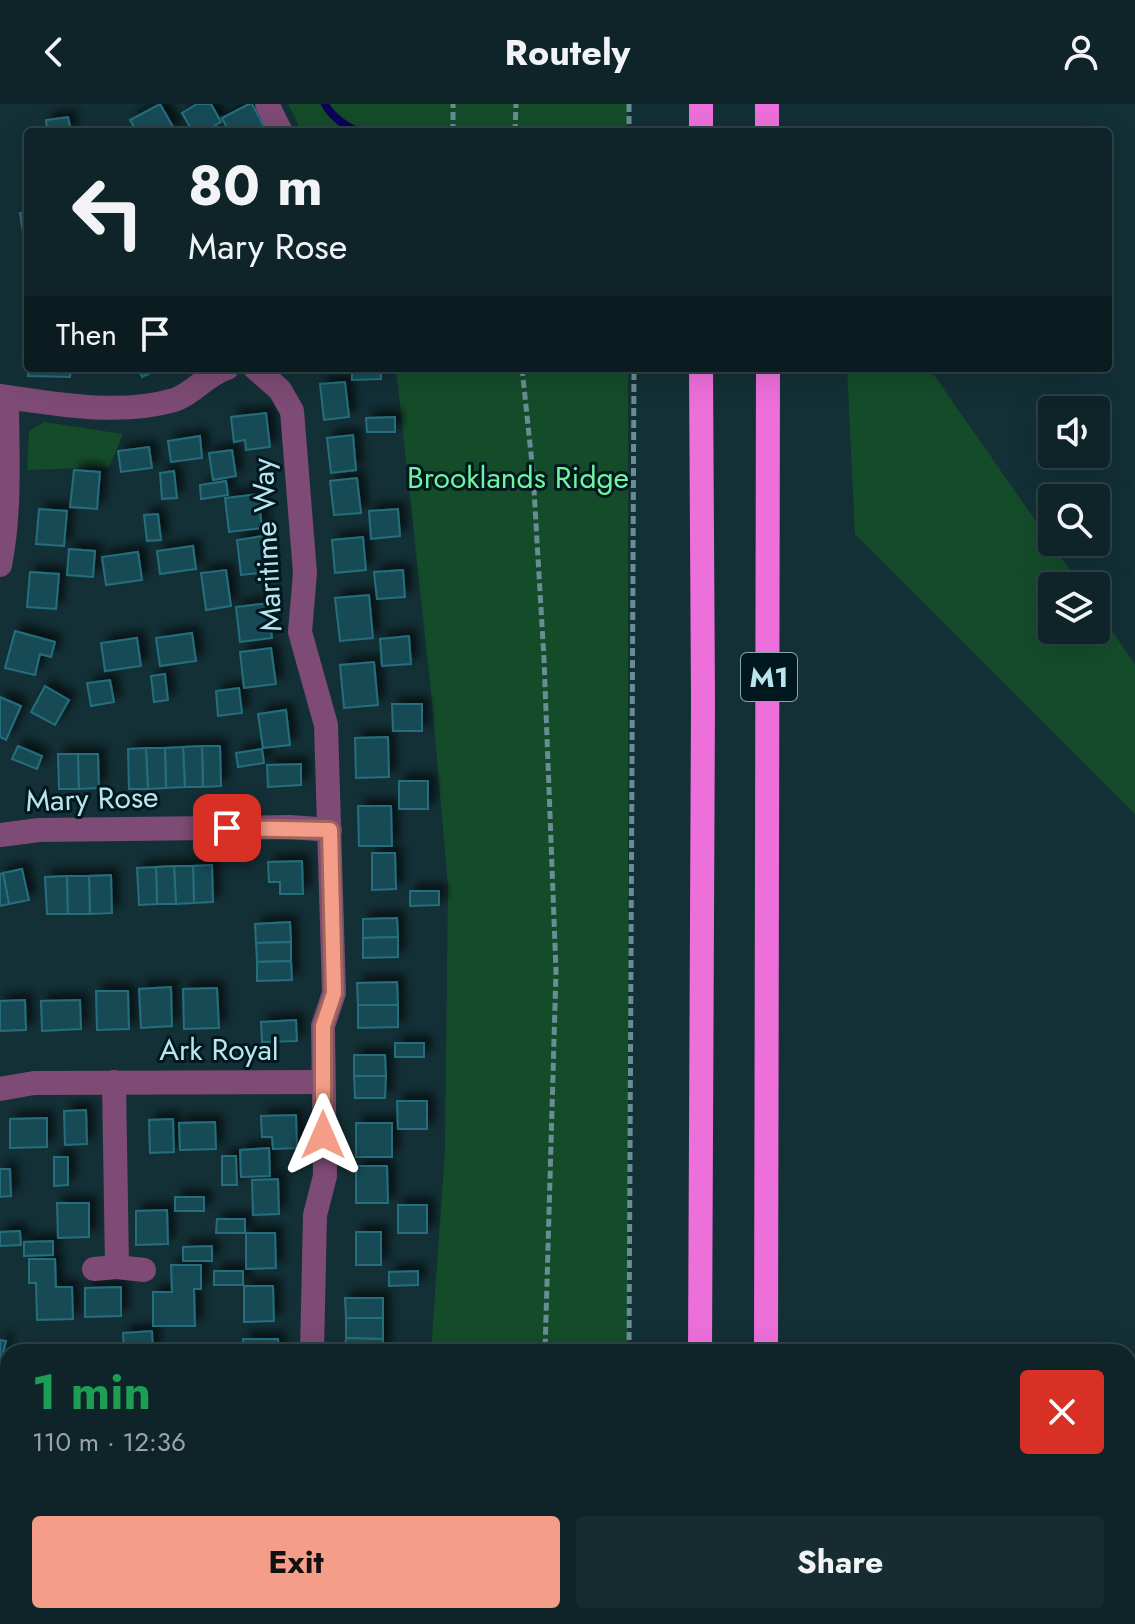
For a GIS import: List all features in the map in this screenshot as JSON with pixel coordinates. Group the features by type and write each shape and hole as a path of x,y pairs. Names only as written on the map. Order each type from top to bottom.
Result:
{"highway":[{"path":"701,104 701,128"},
{"path":"767,104 767,128"},
{"name":"M1","path":"700,1344 701,372"},
{"name":"M1","path":"766,1344 768,372"}],"street":[{"path":"267,104 279,128"},
{"path":"0,565 4,546 7,471 4,396 140,407 177,399 215,372"},
{"name":"Maritime Way","path":"260,372 280,390 292,411 305,573 300,632 326,725 334,993 323,1026 325,1176 315,1215 312,1344"},
{"name":"Mary Rose","path":"0,835 39,830 290,827 330,830"},
{"path":"114,1082 105,1268 144,1270"},
{"name":"Ark Royal","path":"0,1089 34,1083 323,1082"}],"path":[{"path":"453,104 453,128"},
{"path":"515,128 516,104"},
{"path":"629,104 629,128"},
{"path":"522,372 533,473 543,643 556,971 545,1344"},
{"path":"629,1344 634,372"}],"green space":[{"path":"288,104 628,104 627,128 300,128"},
{"name":"Brooklands Ridge","path":"396,372 628,372 628,1344 432,1344 445,1151 448,885 431,691"},
{"path":"847,372 919,372 934,375 1038,524 1038,556 1060,556 1071,572 1038,572 1038,644 1110,644 1110,628 1135,664 1135,814 855,534"},
{"path":"44,422 123,434 109,467 27,470 29,431"}],"building":[{"path":"160,104 174,128 135,128 130,120"},
{"path":"197,104 211,104 221,122 211,128 191,128 182,113"},
{"path":"252,104 265,128 227,128 222,118"},
{"path":"68,117 70,128 47,128 46,120"},
{"path":"24,212 24,239 20,213"},
{"path":"28,372 71,372 70,377 28,376"},
{"path":"352,372 381,372 381,379 352,380"},
{"path":"345,382 349,417 324,420 320,384"},
{"path":"266,413 270,447 246,450 245,440 234,442 231,417"},
{"path":"395,417 395,432 367,432 366,418"},
{"path":"353,435 356,470 331,473 327,438"},
{"path":"200,436 202,458 171,462 168,441"},
{"path":"149,447 152,468 121,472 118,451"},
{"path":"232,450 236,476 213,480 209,453"},
{"path":"74,470 100,472 97,509 70,507"},
{"path":"174,471 177,498 162,499 160,473"},
{"path":"357,478 361,513 334,515 330,481"},
{"path":"226,481 228,495 201,499 200,485"},
{"path":"258,494 262,528 229,532 225,498"},
{"path":"39,509 67,511 64,546 36,544"},
{"path":"398,509 400,536 371,539 369,511"},
{"path":"158,514 161,540 147,541 144,515"},
{"path":"263,536 268,572 241,575 237,540"},
{"path":"363,537 366,570 335,573 332,540"},
{"path":"193,546 196,569 160,574 157,551"},
{"path":"69,549 95,551 93,577 67,575"},
{"path":"138,552 142,580 106,585 102,557"},
{"path":"226,570 231,606 206,610 201,573"},
{"path":"403,570 405,597 377,599 374,572"},
{"path":"30,572 59,574 56,609 27,607"},
{"path":"369,595 373,638 340,641 335,598"},
{"path":"268,603 272,638 240,642 236,607"},
{"path":"15,631 55,642 51,657 40,654 35,675 5,668"},
{"path":"192,633 196,661 160,666 156,638"},
{"path":"409,636 411,664 382,666 380,639"},
{"path":"137,638 141,666 105,671 101,643"},
{"path":"271,648 276,684 244,688 240,652"},
{"path":"374,662 378,705 344,708 340,665"},
{"path":"165,674 168,700 154,702 151,676"},
{"path":"110,680 114,702 91,706 87,683"},
{"path":"45,686 69,700 55,725 31,712"},
{"path":"239,688 242,713 218,716 216,691"},
{"path":"0,697 21,706 6,740 0,737"},
{"path":"392,704 422,704 422,731 393,731"},
{"path":"286,710 290,745 263,748 258,714"},
{"path":"388,737 389,777 356,778 355,738"},
{"path":"18,746 42,756 37,769 12,759"},
{"path":"202,746 220,746 221,786 203,787"},
{"path":"202,746 203,787 185,787 183,747"},
{"path":"183,747 185,787 166,788 165,748"},
{"path":"146,748 165,748 166,788 148,789"},
{"path":"146,748 148,789 129,789 128,749"},
{"path":"262,749 264,763 238,767 236,753"},
{"path":"58,754 78,754 79,789 59,789"},
{"path":"78,754 98,754 99,788 79,789"},
{"path":"301,764 301,785 268,787 267,765"},
{"path":"399,781 428,781 428,809 399,809"},
{"path":"358,806 391,806 392,846 359,846"},
{"path":"372,853 395,853 396,889 372,890"},
{"path":"302,861 303,894 280,894 280,882 269,882 268,862"},
{"path":"212,865 213,902 194,903 193,866"},
{"path":"174,866 193,866 194,903 176,904"},
{"path":"174,866 176,904 157,904 156,867"},
{"path":"156,867 157,904 139,905 137,868"},
{"path":"22,869 29,900 9,904 3,873"},
{"path":"3,873 9,904 0,906 0,874"},
{"path":"111,875 112,913 90,914 89,876"},
{"path":"67,876 68,914 47,914 45,877"},
{"path":"67,876 89,876 90,914 68,914"},
{"path":"410,891 439,891 439,905 410,906"},
{"path":"397,918 398,937 363,938 363,919"},
{"path":"290,922 291,942 256,943 255,924"},
{"path":"398,937 398,957 363,958 363,938"},
{"path":"291,942 291,961 257,962 256,943"},
{"path":"291,961 292,980 257,981 257,962"},
{"path":"397,982 398,1005 358,1005 357,983"},
{"path":"171,987 172,1026 141,1028 139,989"},
{"path":"217,988 219,1028 184,1029 183,989"},
{"path":"96,991 128,991 129,1029 97,1030"},
{"path":"25,1000 26,1030 0,1031 0,1001"},
{"path":"80,1000 81,1029 42,1031 41,1001"},
{"path":"358,1005 398,1005 398,1027 358,1028"},
{"path":"296,1020 297,1041 262,1042 261,1022"},
{"path":"395,1043 424,1043 424,1057 395,1057"},
{"path":"354,1055 385,1055 386,1076 354,1076"},
{"path":"354,1076 386,1076 385,1098 355,1098"},
{"path":"397,1101 427,1101 427,1129 398,1129"},
{"path":"86,1110 87,1144 65,1145 64,1111"},
{"path":"296,1115 297,1148 273,1149 272,1137 262,1137 261,1116"},
{"path":"47,1118 47,1147 10,1148 10,1119"},
{"path":"173,1119 174,1152 150,1153 149,1120"},
{"path":"215,1122 216,1149 180,1150 179,1123"},
{"path":"356,1123 392,1123 392,1157 356,1157"},
{"path":"269,1148 270,1176 241,1177 240,1150"},
{"path":"222,1156 236,1156 237,1185 222,1185"},
{"path":"54,1157 68,1157 68,1185 54,1186"},
{"path":"356,1166 387,1166 388,1203 356,1203"},
{"path":"0,1169 10,1169 11,1196 0,1197"},
{"path":"278,1179 279,1214 253,1215 252,1180"},
{"path":"175,1197 204,1197 204,1211 175,1211"},
{"path":"57,1203 89,1203 89,1237 58,1238"},
{"path":"398,1205 427,1205 427,1233 398,1233"},
{"path":"167,1210 168,1244 136,1245 136,1211"},
{"path":"217,1219 245,1219 245,1233 216,1233"},
{"path":"20,1231 21,1245 0,1246 0,1232"},
{"path":"356,1232 381,1232 381,1265 356,1265"},
{"path":"246,1233 275,1233 276,1268 246,1269"},
{"path":"53,1241 53,1255 24,1256 24,1242"},
{"path":"212,1246 212,1261 183,1261 183,1247"},
{"path":"29,1259 55,1259 56,1287 72,1287 73,1319 37,1320 36,1283 29,1283"},
{"path":"171,1265 201,1265 201,1289 194,1289 195,1326 153,1326 153,1292 172,1292"},
{"path":"214,1271 243,1271 243,1285 214,1285"},
{"path":"418,1271 418,1285 389,1286 389,1272"},
{"path":"244,1286 273,1286 274,1321 244,1322"},
{"path":"121,1287 121,1316 85,1317 85,1288"},
{"path":"345,1298 383,1298 383,1318 346,1318"},
{"path":"346,1318 383,1318 383,1339 346,1338"},
{"path":"152,1331 153,1344 124,1344 123,1333"},
{"path":"346,1338 383,1339 383,1344 346,1344"},
{"path":"243,1339 278,1339 278,1344 243,1344"}],"waterway":[{"path":"325,104 331,113 352,128"}],"route":[{"path":"227,828 330,830 334,993 323,1026 323,1135"}]}
